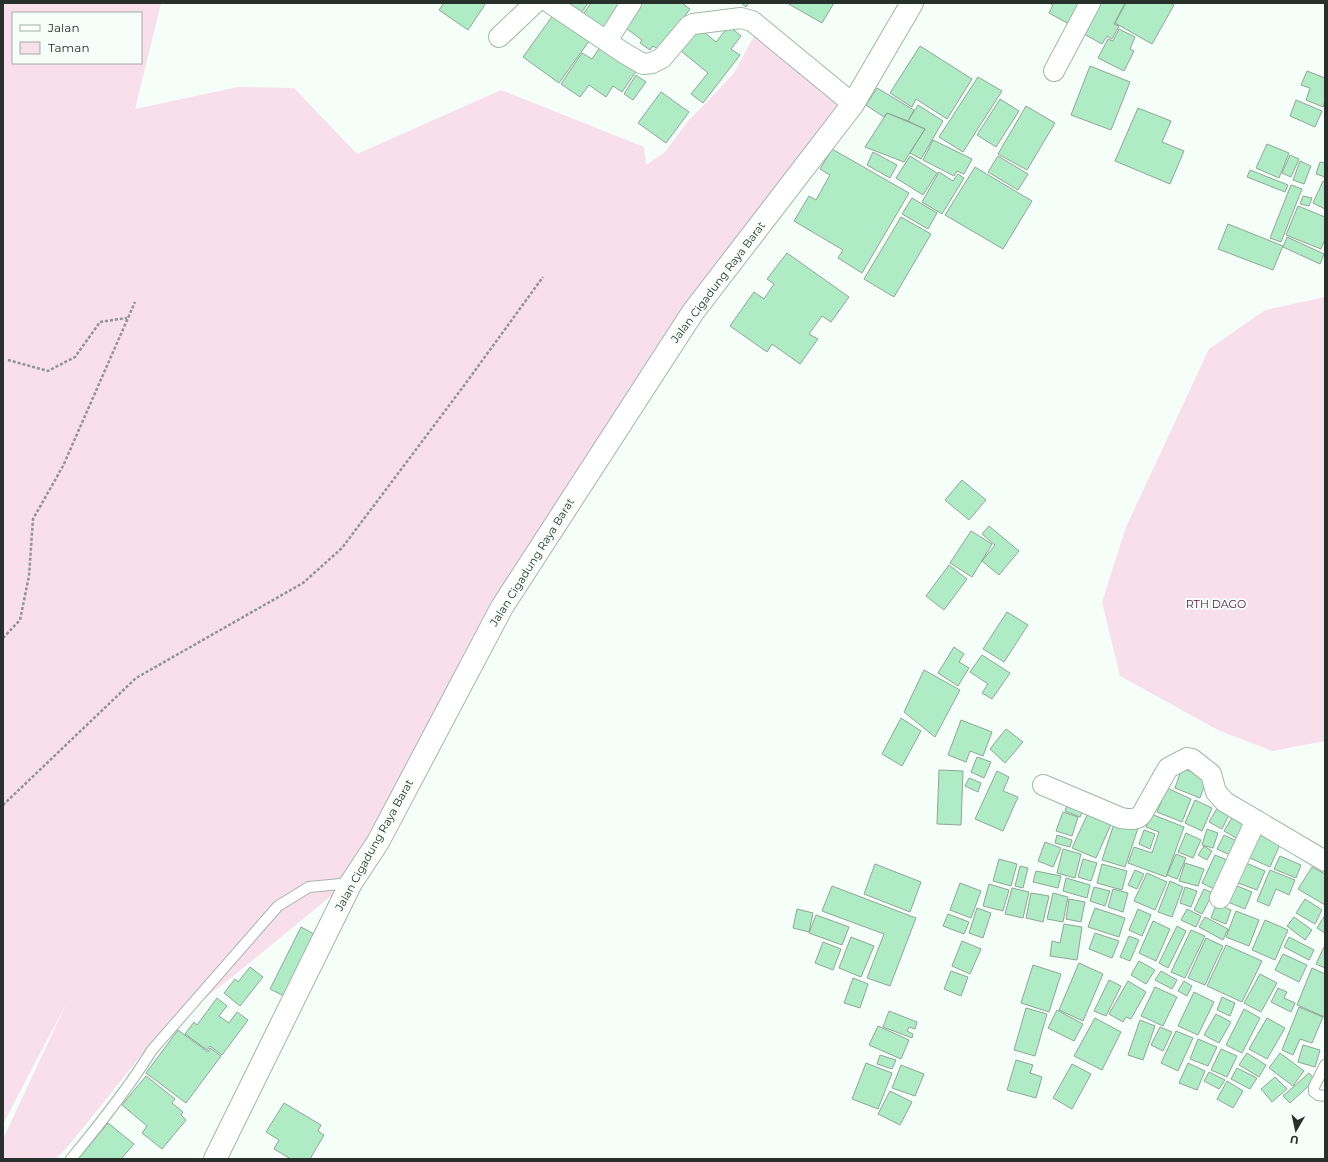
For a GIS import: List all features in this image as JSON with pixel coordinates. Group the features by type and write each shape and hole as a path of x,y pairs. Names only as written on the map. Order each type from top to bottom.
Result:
{"street":[{"path":"500,37 535,3"},
{"path":"550,3 643,64 652,63 662,58 689,26 693,24 742,18 748,19 853,104"},
{"path":"606,41 631,3"},
{"name":"Jalan Cigadung Raya Barat","path":"215,1159 352,883 378,842 502,607 693,312 853,104 912,3"},
{"path":"1054,70 1090,3"},
{"path":"1043,785 1121,818 1134,819 1140,817 1168,768 1187,758 1192,758 1211,774 1216,792 1225,802 1325,861"},
{"path":"1220,898 1256,820"}],"lane":[{"path":"71,1159 106,1118 139,1072 152,1050 278,906 309,887 352,883"},
{"path":"1325,1065 1314,1087 1314,1092 1318,1095 1325,1096"}],"path":[{"path":"3,805 136,678 304,583 342,548 543,277"},
{"path":"3,638 20,620 29,576 34,519 63,466 135,302"},
{"path":"8,360 48,371 75,357 100,322 128,318"}],"green space":[{"path":"3,3 161,3 135,109 238,87 294,88 357,154 501,90 644,147 646,165 665,152 689,120 734,73 759,27 853,104 693,317 348,882 156,1037 70,1144 56,1159 3,1159 3,1139 67,1002 3,1124"},
{"name":"RTH DAGO","path":"1325,297 1325,741 1272,751 1218,730 1120,676 1102,602 1126,527 1209,349 1265,310"}],"building":[{"path":"444,3 486,3 468,30 439,10"},
{"path":"564,3 588,3 580,15"},
{"path":"591,3 625,3 605,32 582,16"},
{"path":"636,3 682,3 690,9 659,50 653,46 650,50 640,43 642,40 623,26"},
{"path":"741,3 749,3 746,7"},
{"path":"787,3 834,3 822,23"},
{"path":"1049,3 1080,3 1069,24 1049,13 1053,5"},
{"path":"1098,3 1125,3 1114,24 1119,26 1112,39 1107,36 1102,44 1082,33"},
{"path":"1126,3 1170,3 1174,5 1152,44 1115,23"},
{"path":"556,11 592,37 559,83 523,57"},
{"path":"729,26 741,36 731,49 740,55 703,103 691,94 708,73 681,51 699,28 716,42"},
{"path":"1119,29 1135,37 1130,49 1134,51 1124,71 1098,58 1108,39 1113,41"},
{"path":"603,43 639,67 622,92 613,86 606,97 589,85 580,97 561,84 582,53 592,59"},
{"path":"920,46 972,79 947,119 916,99 912,107 890,93"},
{"path":"1090,66 1130,82 1111,130 1071,115"},
{"path":"1307,71 1325,78 1325,101 1323,107 1306,100 1310,88 1301,85"},
{"path":"636,75 646,82 633,100 624,94"},
{"path":"978,77 1002,91 963,152 939,137"},
{"path":"877,88 914,110 908,121 887,113 884,117 866,105"},
{"path":"661,92 689,112 666,143 638,123"},
{"path":"1000,99 1019,111 996,147 977,135"},
{"path":"1296,100 1322,111 1315,127 1290,116"},
{"path":"918,105 943,121 921,159 910,153 925,129 908,121"},
{"path":"1026,106 1055,123 1027,170 998,154"},
{"path":"1138,108 1171,121 1162,142 1184,151 1170,184 1115,161"},
{"path":"887,113 925,129 904,162 865,147"},
{"path":"933,140 972,159 964,174 957,171 954,176 923,160"},
{"path":"1267,144 1289,153 1279,178 1256,168"},
{"path":"832,149 909,193 862,273 838,258 843,250 794,221 809,196 816,200 830,175 820,169"},
{"path":"873,152 897,165 890,178 867,165"},
{"path":"1290,155 1299,159 1291,177 1282,173"},
{"path":"910,156 937,173 923,195 896,178"},
{"path":"998,156 1028,174 1018,190 988,172"},
{"path":"1300,161 1311,166 1304,184 1293,180"},
{"path":"1320,162 1325,163 1325,177 1316,174"},
{"path":"975,167 1032,201 1003,249 945,215"},
{"path":"1250,170 1288,185 1285,192 1247,177"},
{"path":"939,172 953,181 958,174 964,178 942,214 922,202"},
{"path":"1323,181 1325,182 1325,209 1313,203"},
{"path":"1291,185 1302,189 1281,242 1270,238"},
{"path":"1303,196 1312,198 1309,206 1300,204"},
{"path":"912,198 937,213 928,229 902,214"},
{"path":"1298,206 1325,217 1325,239 1321,249 1286,235"},
{"path":"901,217 931,234 894,297 864,279"},
{"path":"1228,224 1283,246 1273,270 1218,249"},
{"path":"1287,237 1324,254 1320,264 1283,247"},
{"path":"787,253 849,297 831,322 822,316 809,334 818,339 800,364 772,344 767,352 730,326 754,292 764,299 774,284 767,279"},
{"path":"962,480 986,500 969,520 945,500"},
{"path":"989,526 1019,551 999,575 982,561 995,545 982,534"},
{"path":"971,531 992,544 972,577 950,563"},
{"path":"949,565 967,579 944,610 926,596"},
{"path":"1007,612 1028,625 1004,662 983,649"},
{"path":"954,647 964,654 959,662 969,668 958,686 938,673"},
{"path":"982,655 1010,673 992,699 982,693 988,684 970,672"},
{"path":"924,670 960,690 935,737 904,712"},
{"path":"901,718 921,731 902,766 882,754"},
{"path":"961,720 992,732 983,756 970,751 966,762 948,755"},
{"path":"1006,729 1023,742 1005,763 990,749"},
{"path":"977,757 991,762 984,778 971,772"},
{"path":"1182,768 1207,778 1200,798 1175,788"},
{"path":"939,770 963,771 961,825 937,824"},
{"path":"997,771 1009,777 1003,791 1018,797 1003,831 975,819"},
{"path":"969,778 981,783 978,792 965,786"},
{"path":"1167,788 1191,799 1182,822 1157,812"},
{"path":"1069,800 1085,805 1080,817 1065,811"},
{"path":"1195,800 1212,808 1202,831 1185,823"},
{"path":"1219,805 1231,811 1222,829 1209,822"},
{"path":"1089,811 1112,822 1096,858 1072,848"},
{"path":"1063,812 1078,817 1072,836 1056,831"},
{"path":"1151,814 1184,827 1166,877 1128,863 1134,847 1152,853 1159,832 1146,827"},
{"path":"1234,814 1252,824 1243,842 1224,831"},
{"path":"1115,821 1138,828 1125,867 1102,860"},
{"path":"1253,827 1282,840 1270,867 1241,854"},
{"path":"1207,829 1218,833 1213,848 1202,845"},
{"path":"1144,830 1155,834 1150,849 1139,844"},
{"path":"1186,833 1201,840 1193,858 1178,852"},
{"path":"1057,835 1072,840 1070,847 1055,843"},
{"path":"1224,835 1239,842 1232,856 1217,849"},
{"path":"1045,842 1061,848 1053,867 1038,861"},
{"path":"1204,846 1212,851 1207,860 1198,855"},
{"path":"1063,849 1081,854 1075,878 1057,873"},
{"path":"1176,854 1186,858 1177,879 1167,875"},
{"path":"1215,855 1234,863 1220,892 1202,883"},
{"path":"1280,856 1301,865 1296,878 1274,869"},
{"path":"999,859 1017,864 1011,886 993,881"},
{"path":"1083,859 1097,863 1091,881 1078,877"},
{"path":"1239,860 1265,871 1257,890 1238,883"},
{"path":"1185,863 1204,869 1198,886 1179,881"},
{"path":"875,864 921,882 910,912 864,894"},
{"path":"1102,864 1127,871 1122,890 1097,883"},
{"path":"1020,866 1028,868 1023,888 1015,886"},
{"path":"1312,867 1325,874 1325,905 1298,889"},
{"path":"1135,870 1144,874 1137,889 1128,885"},
{"path":"1270,870 1295,880 1289,895 1276,889 1269,906 1257,901"},
{"path":"1036,871 1061,876 1058,888 1033,882"},
{"path":"1147,873 1167,882 1155,910 1134,901"},
{"path":"1066,878 1090,885 1087,898 1063,891"},
{"path":"1170,881 1183,887 1172,917 1158,912"},
{"path":"960,883 981,891 971,918 950,910"},
{"path":"1230,883 1252,892 1245,909 1223,900"},
{"path":"989,884 1009,890 1003,911 983,906"},
{"path":"832,886 916,918 890,986 867,978 884,934 822,911"},
{"path":"1094,887 1110,891 1105,906 1090,901"},
{"path":"1185,887 1197,891 1191,907 1180,903"},
{"path":"1012,888 1029,892 1023,918 1005,914"},
{"path":"1113,889 1128,893 1123,912 1108,907"},
{"path":"1204,889 1213,893 1202,914 1194,910"},
{"path":"1031,893 1049,896 1043,922 1026,918"},
{"path":"1053,893 1068,897 1063,922 1047,919"},
{"path":"1069,899 1085,902 1081,922 1066,919"},
{"path":"1305,899 1322,910 1315,924 1296,913"},
{"path":"1216,904 1231,910 1226,924 1211,918"},
{"path":"977,908 991,913 983,938 969,933"},
{"path":"1095,908 1125,918 1119,937 1088,927"},
{"path":"797,909 813,913 809,932 793,928"},
{"path":"1138,909 1151,915 1142,936 1129,930"},
{"path":"1187,909 1201,916 1196,927 1181,920"},
{"path":"1236,911 1259,920 1249,946 1226,937"},
{"path":"948,914 969,922 964,934 943,926"},
{"path":"816,915 849,927 842,945 809,933"},
{"path":"1325,915 1325,933 1317,928"},
{"path":"1205,917 1228,929 1223,940 1199,927"},
{"path":"1294,917 1312,930 1305,940 1287,926"},
{"path":"1265,920 1288,930 1275,960 1252,950"},
{"path":"1153,921 1170,929 1156,961 1139,953"},
{"path":"1064,924 1082,927 1077,960 1050,956 1052,941 1060,943"},
{"path":"1177,926 1186,931 1168,968 1159,963"},
{"path":"301,927 314,934 284,996 270,989"},
{"path":"1191,930 1205,936 1185,978 1171,972"},
{"path":"1095,933 1119,941 1112,958 1089,949"},
{"path":"1129,936 1139,940 1130,961 1120,957"},
{"path":"851,937 874,946 861,977 839,968"},
{"path":"1289,937 1314,950 1309,960 1284,947"},
{"path":"1206,938 1223,946 1205,985 1188,978"},
{"path":"962,941 981,949 970,974 952,966"},
{"path":"823,942 841,949 833,970 815,963"},
{"path":"1226,945 1262,961 1242,1002 1207,986"},
{"path":"1325,947 1325,968 1316,964"},
{"path":"1283,954 1307,965 1299,982 1275,970"},
{"path":"1139,961 1155,970 1146,984 1131,975"},
{"path":"1079,963 1103,974 1083,1021 1059,1010"},
{"path":"1033,965 1061,974 1049,1012 1021,1003"},
{"path":"250,967 263,977 240,1006 224,993 235,979 238,982"},
{"path":"1312,968 1325,974 1325,1017 1297,1005"},
{"path":"951,971 968,977 961,996 944,989"},
{"path":"1161,971 1177,980 1172,989 1155,980"},
{"path":"1260,974 1277,983 1261,1012 1244,1003"},
{"path":"853,978 868,984 860,1008 844,1003"},
{"path":"1109,980 1121,986 1106,1016 1094,1011"},
{"path":"1128,981 1146,992 1131,1019 1126,1017 1123,1022 1109,1014"},
{"path":"1184,981 1192,986 1187,996 1178,991"},
{"path":"1155,987 1177,997 1163,1026 1141,1016"},
{"path":"1278,988 1287,992 1284,998 1295,1003 1291,1012 1271,1002"},
{"path":"1194,992 1214,1002 1198,1035 1178,1026"},
{"path":"1222,997 1235,1003 1230,1016 1217,1010"},
{"path":"217,998 227,1006 219,1016 229,1023 237,1012 248,1020 222,1055 210,1046 207,1050 185,1034 194,1022 197,1025"},
{"path":"1299,1007 1323,1017 1312,1043 1300,1039 1293,1055 1282,1050"},
{"path":"1026,1008 1047,1014 1035,1056 1014,1050"},
{"path":"1244,1009 1260,1018 1242,1053 1226,1045"},
{"path":"1057,1010 1083,1024 1074,1041 1048,1028"},
{"path":"889,1011 917,1022 915,1029 909,1027 907,1031 913,1034 912,1038 883,1027"},
{"path":"1216,1014 1231,1022 1219,1043 1204,1035"},
{"path":"1095,1018 1121,1032 1102,1070 1074,1056"},
{"path":"1267,1018 1285,1028 1267,1059 1249,1049"},
{"path":"1140,1020 1155,1026 1143,1060 1128,1055"},
{"path":"878,1026 909,1040 901,1059 869,1045"},
{"path":"1160,1027 1172,1032 1163,1051 1151,1045"},
{"path":"178,1030 208,1052 210,1048 221,1056 186,1103 146,1073"},
{"path":"1176,1031 1193,1038 1178,1071 1161,1063"},
{"path":"1198,1039 1217,1047 1208,1066 1190,1059"},
{"path":"1303,1045 1320,1050 1315,1067 1298,1062"},
{"path":"1221,1049 1237,1056 1227,1077 1211,1070"},
{"path":"1247,1053 1266,1065 1259,1077 1239,1065"},
{"path":"1280,1053 1304,1071 1293,1086 1269,1068"},
{"path":"880,1055 896,1060 892,1069 877,1064"},
{"path":"1016,1060 1033,1065 1030,1073 1042,1077 1036,1098 1007,1090"},
{"path":"866,1063 892,1073 878,1109 852,1099"},
{"path":"1188,1063 1205,1071 1197,1090 1179,1083"},
{"path":"1072,1064 1091,1074 1072,1109 1053,1098"},
{"path":"901,1065 924,1074 915,1096 892,1088"},
{"path":"1237,1068 1257,1078 1250,1089 1231,1079"},
{"path":"1209,1072 1225,1080 1219,1089 1204,1081"},
{"path":"1309,1073 1315,1080 1290,1103 1283,1096"},
{"path":"146,1076 175,1099 172,1103 183,1112 181,1115 186,1120 162,1149 142,1133 147,1126 122,1105"},
{"path":"1275,1077 1287,1089 1272,1102 1261,1089"},
{"path":"1227,1081 1243,1091 1233,1108 1217,1099"},
{"path":"890,1091 912,1102 900,1125 878,1114"},
{"path":"284,1103 321,1125 318,1131 324,1135 310,1159 291,1159 274,1149 279,1140 266,1132"},
{"path":"108,1123 134,1144 121,1159 78,1159"}]}
